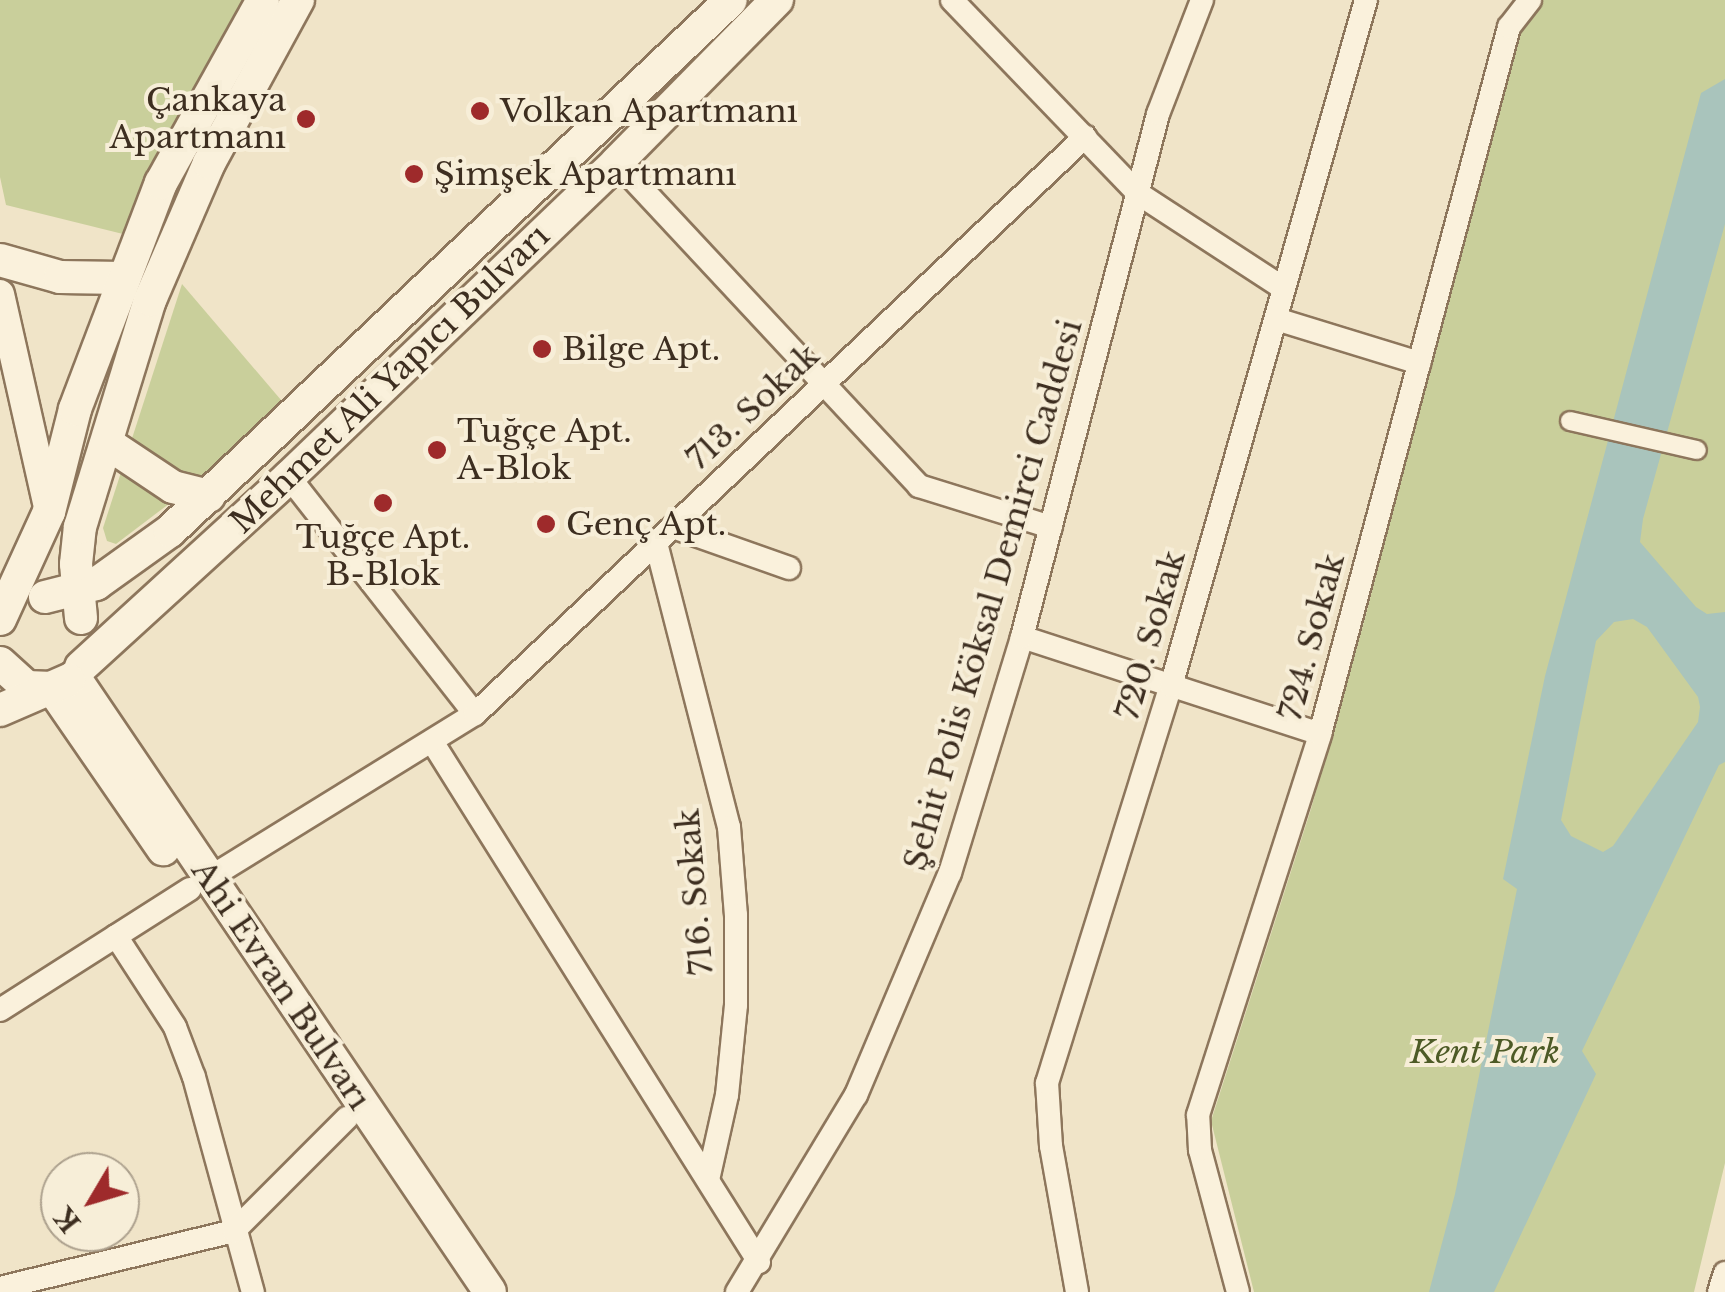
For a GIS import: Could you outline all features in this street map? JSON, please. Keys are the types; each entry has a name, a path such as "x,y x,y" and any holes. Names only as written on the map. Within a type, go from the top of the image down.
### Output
{"main road":[{"path":"2,619 49,512 75,409 123,278 181,141 263,0"},
{"path":"0,662 26,687 69,677 88,642 67,602 80,527 169,249 209,163 298,0"},
{"name":"Mehmet Ali Yapıcı Bulvarı","path":"2,619 30,598 67,602 140,556 209,496 731,0"},
{"name":"Mehmet Ali Yapıcı Bulvarı","path":"0,710 69,677 289,477 617,162 777,0"},
{"path":"0,260 60,277 123,278"},
{"path":"107,442 173,488 209,496"},
{"name":"Ahi Evran Bulvarı","path":"69,677 347,1118 464,1292"},
{"name":"Ahi Evran Bulvarı","path":"199,884 490,1292"}],"street":[{"path":"952,0 1139,194 1284,288"},
{"name":"Şehit Polis Köksal Demirci Caddesi","path":"736,1292 759,1262 856,1096 950,873 1022,637 1158,114 1202,0"},
{"name":"720. Sokak","path":"1077,1292 1051,1146 1047,1083 1171,686 1366,0"},
{"name":"724. Sokak","path":"1238,1292 1200,1150 1198,1115 1320,734 1508,27 1530,0"},
{"name":"713. Sokak","path":"0,1010 475,714 1085,137"},
{"path":"617,162 918,486 1051,527"},
{"path":"0,294 49,512"},
{"path":"1276,318 1419,362"},
{"path":"1570,421 1697,450"},
{"path":"289,477 475,714"},
{"path":"665,535 788,568"},
{"name":"716. Sokak","path":"665,535 729,827 736,915 736,1006 728,1096 708,1180"},
{"path":"1022,637 1320,734"},
{"path":"433,743 759,1262"},
{"path":"116,936 174,1027 219,1160 234,1232 253,1292"},
{"path":"0,1288 234,1232 347,1118"},
{"path":"1720,1292 1725,1273"}],"green space":[{"path":"0,0 243,0 123,234 6,205 0,177"},
{"name":"Kent Park","path":"1541,0 1725,0 1725,1163 1694,1292 1254,1292 1211,1121 1311,809 1365,618 1516,30"},
{"path":"182,284 281,400 199,481 116,544 107,541 103,528"}],"water":[{"path":"1725,79 1725,224 1643,519 1640,542 1696,607 1707,614 1725,612 1725,762 1719,765 1582,1051 1596,1074 1494,1292 1429,1292 1455,1194 1517,889 1503,879 1545,676 1701,93","holes":["1633,619 1647,627 1698,697 1698,722 1613,846 1603,852 1571,836 1561,820 1596,641 1614,622"]}],"place":[{"name":"Volkan Apartmanı","path":"480,111"},
{"name":"Çankaya Apartmanı","path":"306,119"},
{"name":"Şimşek Apartmanı","path":"414,174"},
{"name":"Bilge Apt.","path":"542,349"},
{"name":"Tuğçe Apt. A-Blok","path":"437,450"},
{"name":"Tuğçe Apt. B-Blok","path":"383,503"},
{"name":"Genç Apt.","path":"546,524"}]}
